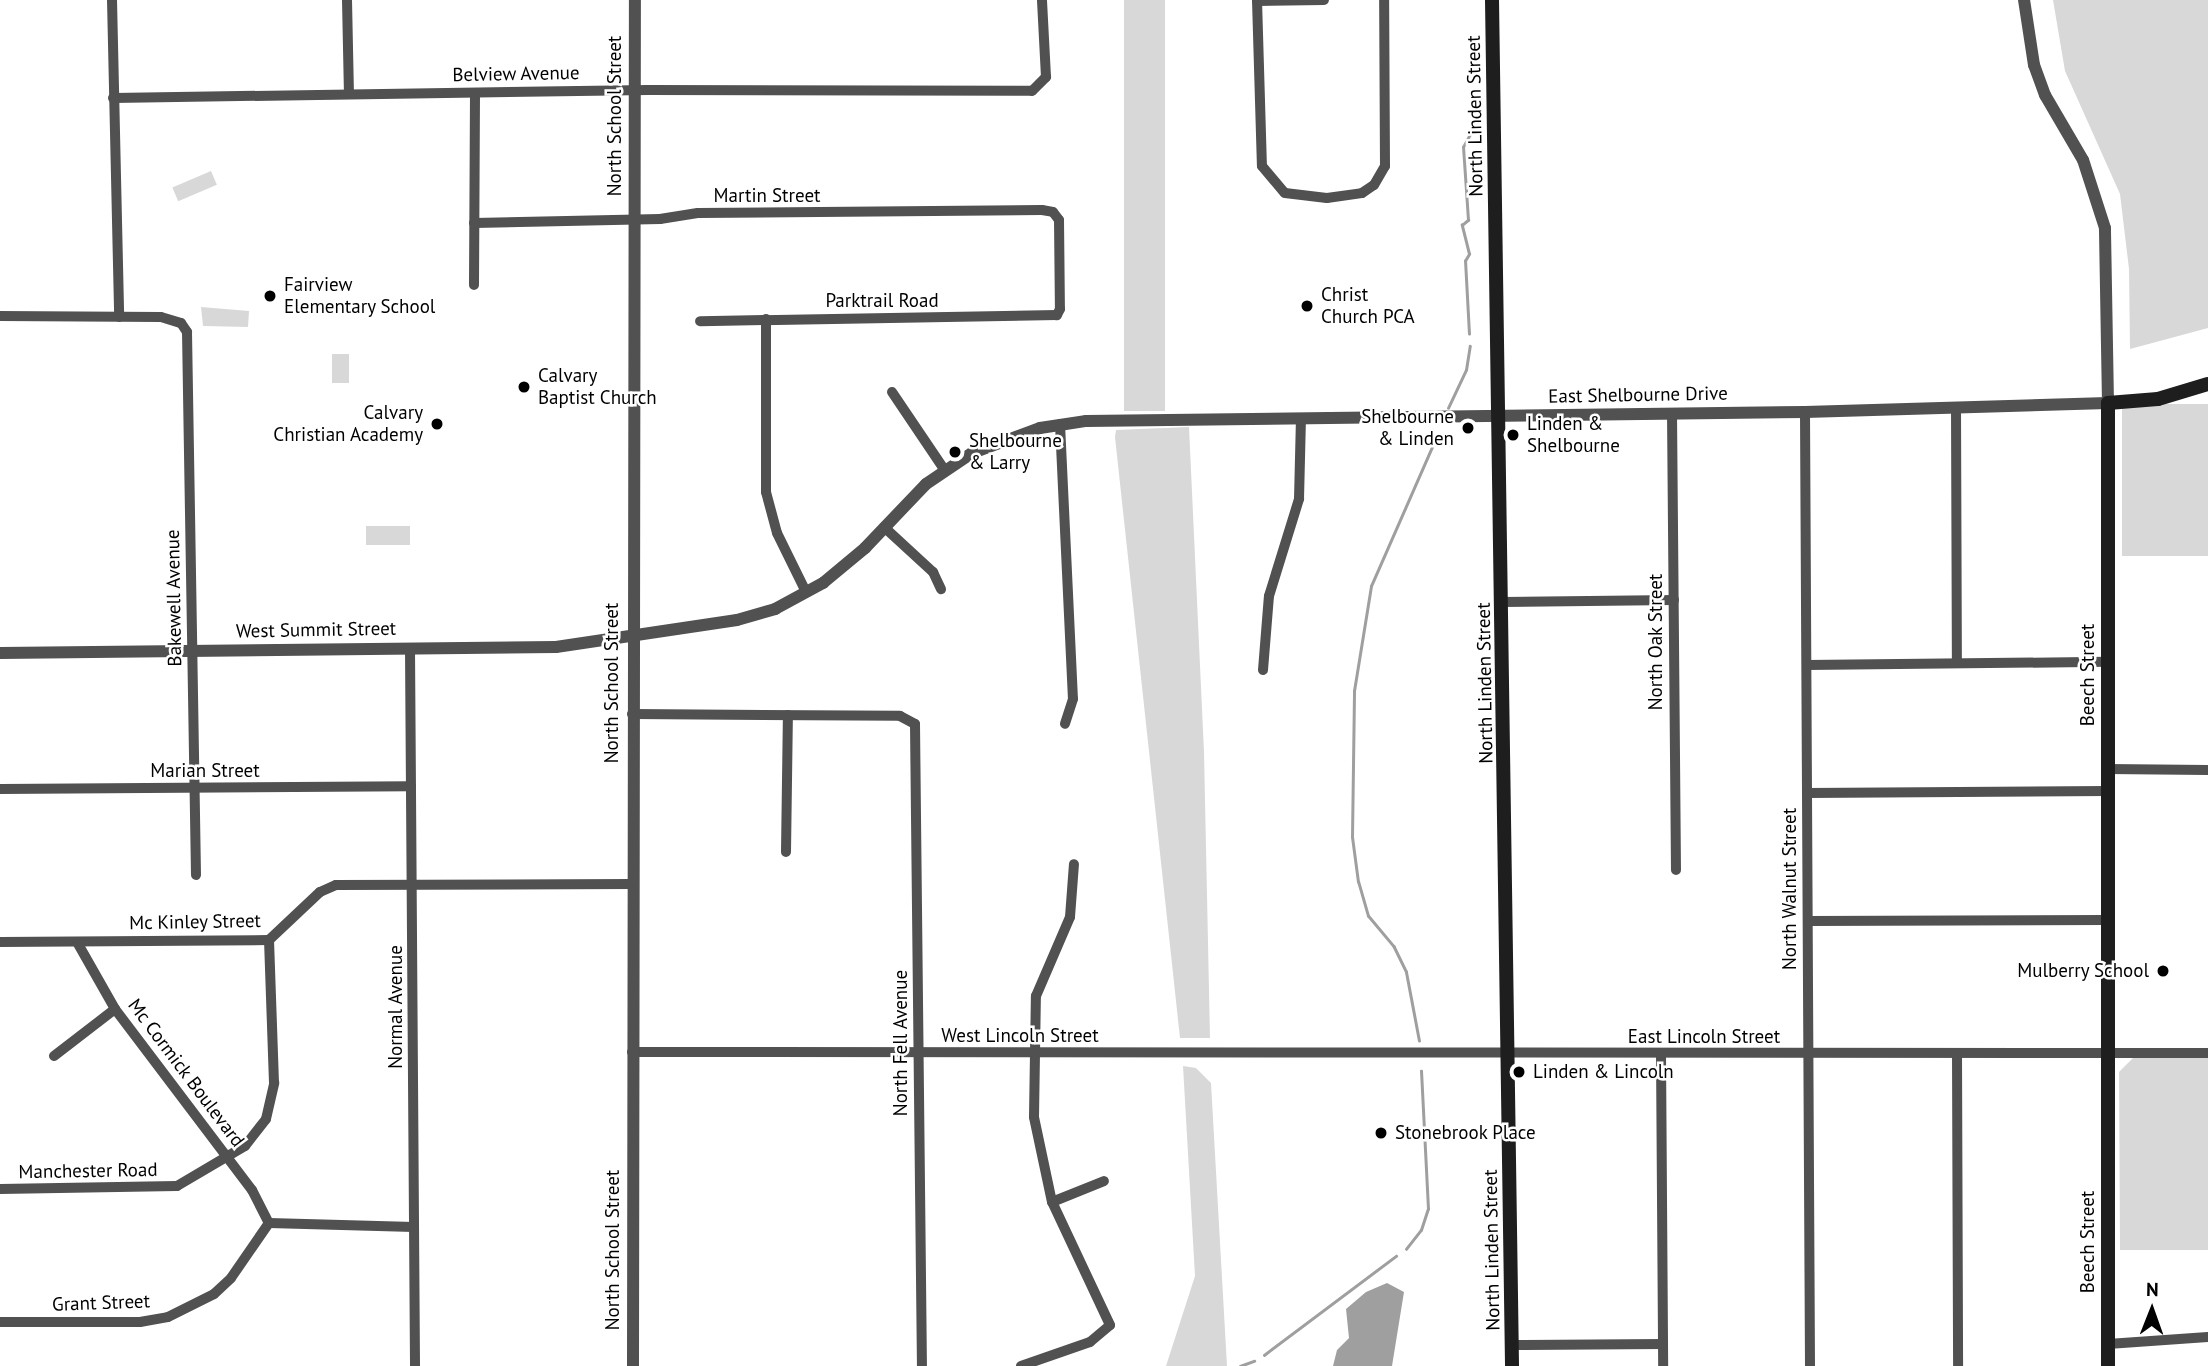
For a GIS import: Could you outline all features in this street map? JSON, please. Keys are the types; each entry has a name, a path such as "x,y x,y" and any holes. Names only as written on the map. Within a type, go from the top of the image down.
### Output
{"main road":[{"name":"North Linden Street","path":"1492,0 1503,602 1512,1366"},
{"path":"2108,403 2158,399 2208,384"},
{"name":"Beech Street","path":"2108,403 2108,1366"}],"street":[{"path":"0,316 119,317 112,0"},
{"path":"347,0 349,94"},
{"name":"North School Street","path":"632,1366 631,635 635,0"},
{"name":"Belview Avenue","path":"113,98 635,90 1032,91 1042,85 1042,0"},
{"path":"1324,0 1257,1 1262,166 1285,193 1328,198 1362,193 1374,185 1385,166 1384,0"},
{"name":"Beech Street","path":"2024,0 2034,65 2045,95 2083,160 2105,228 2108,403"},
{"path":"474,285 475,93"},
{"name":"Martin Street","path":"474,223 634,219 698,213 1042,210 1056,217 1060,309"},
{"name":"Parktrail Road","path":"700,321 1044,317 1057,315 1060,309"},
{"name":"Bakewell Avenue","path":"119,317 168,318 181,323 187,337 196,875"},
{"path":"766,319 766,492 777,533 806,592"},
{"path":"892,392 944,469"},
{"name":"East Shelbourne Drive","path":"884,527 944,469 990,445 1060,424 1169,418 1301,419 1805,412 2108,403"},
{"path":"1956,407 1957,663"},
{"name":"North Walnut Street","path":"1805,412 1810,1366"},
{"name":"North Oak Street","path":"1672,413 1676,870"},
{"path":"1263,670 1269,596 1299,499 1301,419"},
{"path":"1060,424 1073,699 1065,724"},
{"path":"884,527 933,572 941,589"},
{"name":"West Summit Street","path":"0,653 556,647 737,620 775,609 850,562 884,527"},
{"path":"1503,602 1674,600"},
{"name":"Normal Avenue","path":"410,649 415,1366"},
{"path":"1807,664 2107,662"},
{"path":"632,714 788,715 786,852"},
{"name":"North Fell Avenue","path":"788,715 900,716 912,720 916,732 922,1366"},
{"path":"2107,769 2208,770"},
{"name":"Marian Street","path":"0,789 411,786"},
{"path":"1807,793 2107,791"},
{"path":"1021,1366 1090,1342 1110,1325 1052,1202 1036,1137 1033,1053 1036,996 1070,917 1074,864"},
{"name":"Mc Kinley Street","path":"0,942 269,940 320,892 336,885 632,884"},
{"path":"1808,921 2107,920"},
{"name":"Manchester Road","path":"0,1189 169,1187 197,1178 228,1158 258,1133 270,1104 275,1065 269,940"},
{"name":"Mc Cormick Boulevard","path":"77,942 115,1009 228,1158 269,1223"},
{"path":"54,1056 115,1009"},
{"name":"West Lincoln Street","path":"632,1052 1199,1054"},
{"path":"1957,1053 1958,1366"},
{"name":"East Lincoln Street","path":"1199,1054 2208,1053"},
{"path":"1661,1055 1663,1366"},
{"path":"1052,1202 1104,1181"},
{"path":"269,1223 414,1227"},
{"name":"Grant Street","path":"0,1322 140,1322 168,1317 214,1294 232,1278 269,1223"},
{"path":"2108,1344 2208,1337"},
{"path":"1512,1345 1663,1344"}],"shaded area":[{"path":"1124,0 1165,0 1165,411 1124,411"},
{"path":"2053,0 2208,0 2208,328 2130,349 2129,269 2120,194 2065,71"},
{"path":"211,171 217,185 178,201 172,187"},
{"path":"201,307 249,311 248,327 203,326"},
{"path":"332,354 349,354 349,383 332,383"},
{"path":"2122,404 2208,404 2208,556 2122,556"},
{"path":"1189,427 1204,752 1210,1038 1180,1038 1115,437 1116,430"},
{"path":"366,526 410,526 410,545 366,545"},
{"path":"2134,1057 2208,1057 2208,1250 2120,1250 2119,1072"},
{"path":"1183,1066 1196,1068 1211,1083 1227,1366 1166,1366 1195,1276"},
{"path":"1387,1283 1404,1292 1392,1366 1333,1366 1337,1350 1349,1338 1346,1309 1366,1292"}],"waterway":[{"path":"1469,136 1463,147 1468,220 1462,225 1469,254 1465,261 1469,334"},
{"path":"1448,408 1466,370 1470,346"},
{"path":"1419,1041 1406,972 1394,947 1368,916 1358,882 1352,837 1354,691 1371,586 1437,436"},
{"path":"1406,1249 1421,1230 1428,1209 1421,1071"},
{"path":"1264,1355 1396,1256"},
{"path":"1240,1366 1254,1361"}],"place":[{"name":"Fairview Elementary School","path":"270,296"},
{"name":"Christ Church PCA","path":"1307,306"},
{"name":"Calvary Baptist Church","path":"524,387"},
{"name":"Calvary Christian Academy","path":"437,424"},
{"name":"Shelbourne & Linden","path":"1468,428"},
{"name":"Linden & Shelbourne","path":"1513,435"},
{"name":"Shelbourne & Larry","path":"955,452"},
{"name":"Mulberry School","path":"2163,971"},
{"name":"Linden & Lincoln","path":"1519,1072"},
{"name":"Stonebrook Place","path":"1381,1133"}]}
